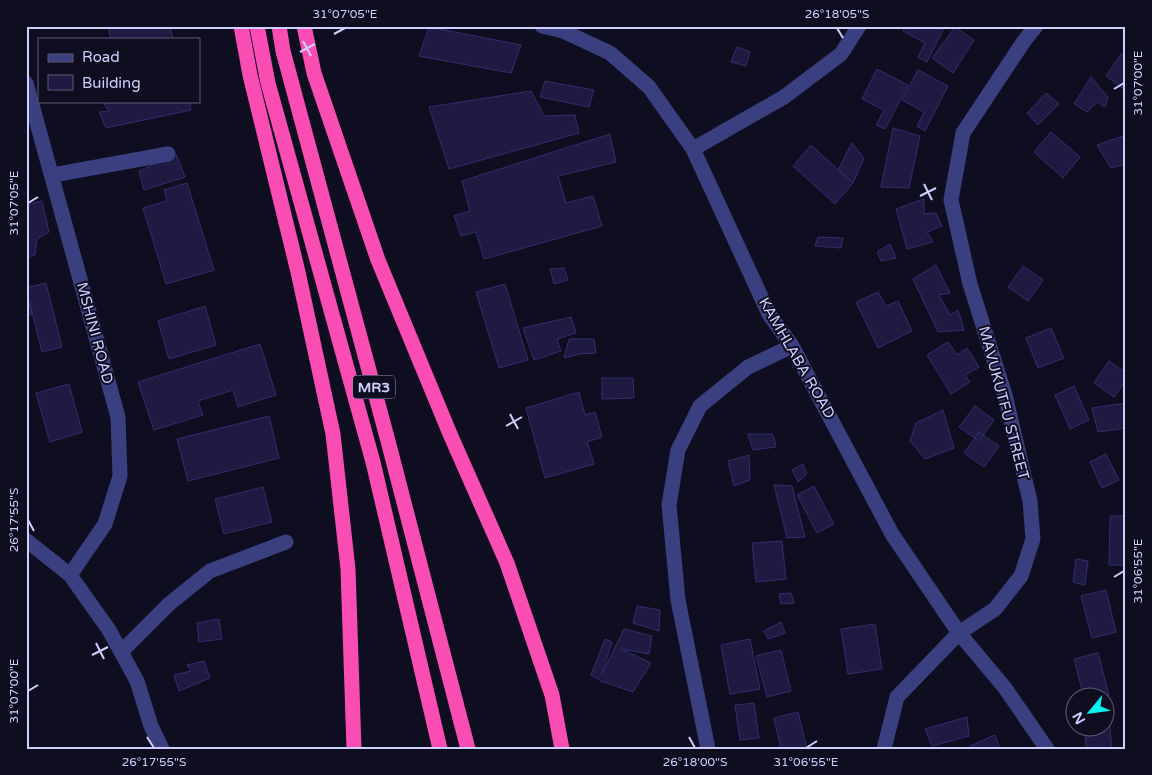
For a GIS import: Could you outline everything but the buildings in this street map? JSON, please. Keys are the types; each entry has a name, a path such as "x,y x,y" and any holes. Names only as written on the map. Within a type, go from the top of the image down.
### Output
{"highway":[{"path":"241,26 250,74 298,272 333,434 348,569 354,749"},
{"name":"MR3","path":"257,26 268,83 373,462 440,749"},
{"name":"MR3","path":"279,26 283,51 388,441 468,749"},
{"path":"304,26 314,73 378,260 506,563 552,695 562,749"}],"street":[{"name":"KAMHLABA ROAD","path":"542,26 563,30 610,53 649,87 693,149 769,314 792,346 892,534 959,633 1005,688 1047,749"},
{"path":"693,149 784,97 840,54 859,26"},
{"name":"MAVUKUTFU STREET","path":"884,749 897,697 959,633 995,609 1021,576 1033,539 1030,501 1007,404 970,284 951,200 963,133 1036,26"},
{"name":"MSHINI ROAD","path":"26,83 118,417 120,476 105,524 70,575"},
{"path":"53,176 168,154"},
{"path":"708,749 678,600 669,505 678,450 700,406 748,367 792,346"},
{"path":"26,540 70,575 110,630 137,681 162,749"},
{"path":"121,652 168,604 210,571 286,542"},
{"path":"151,749 152,726"}]}
